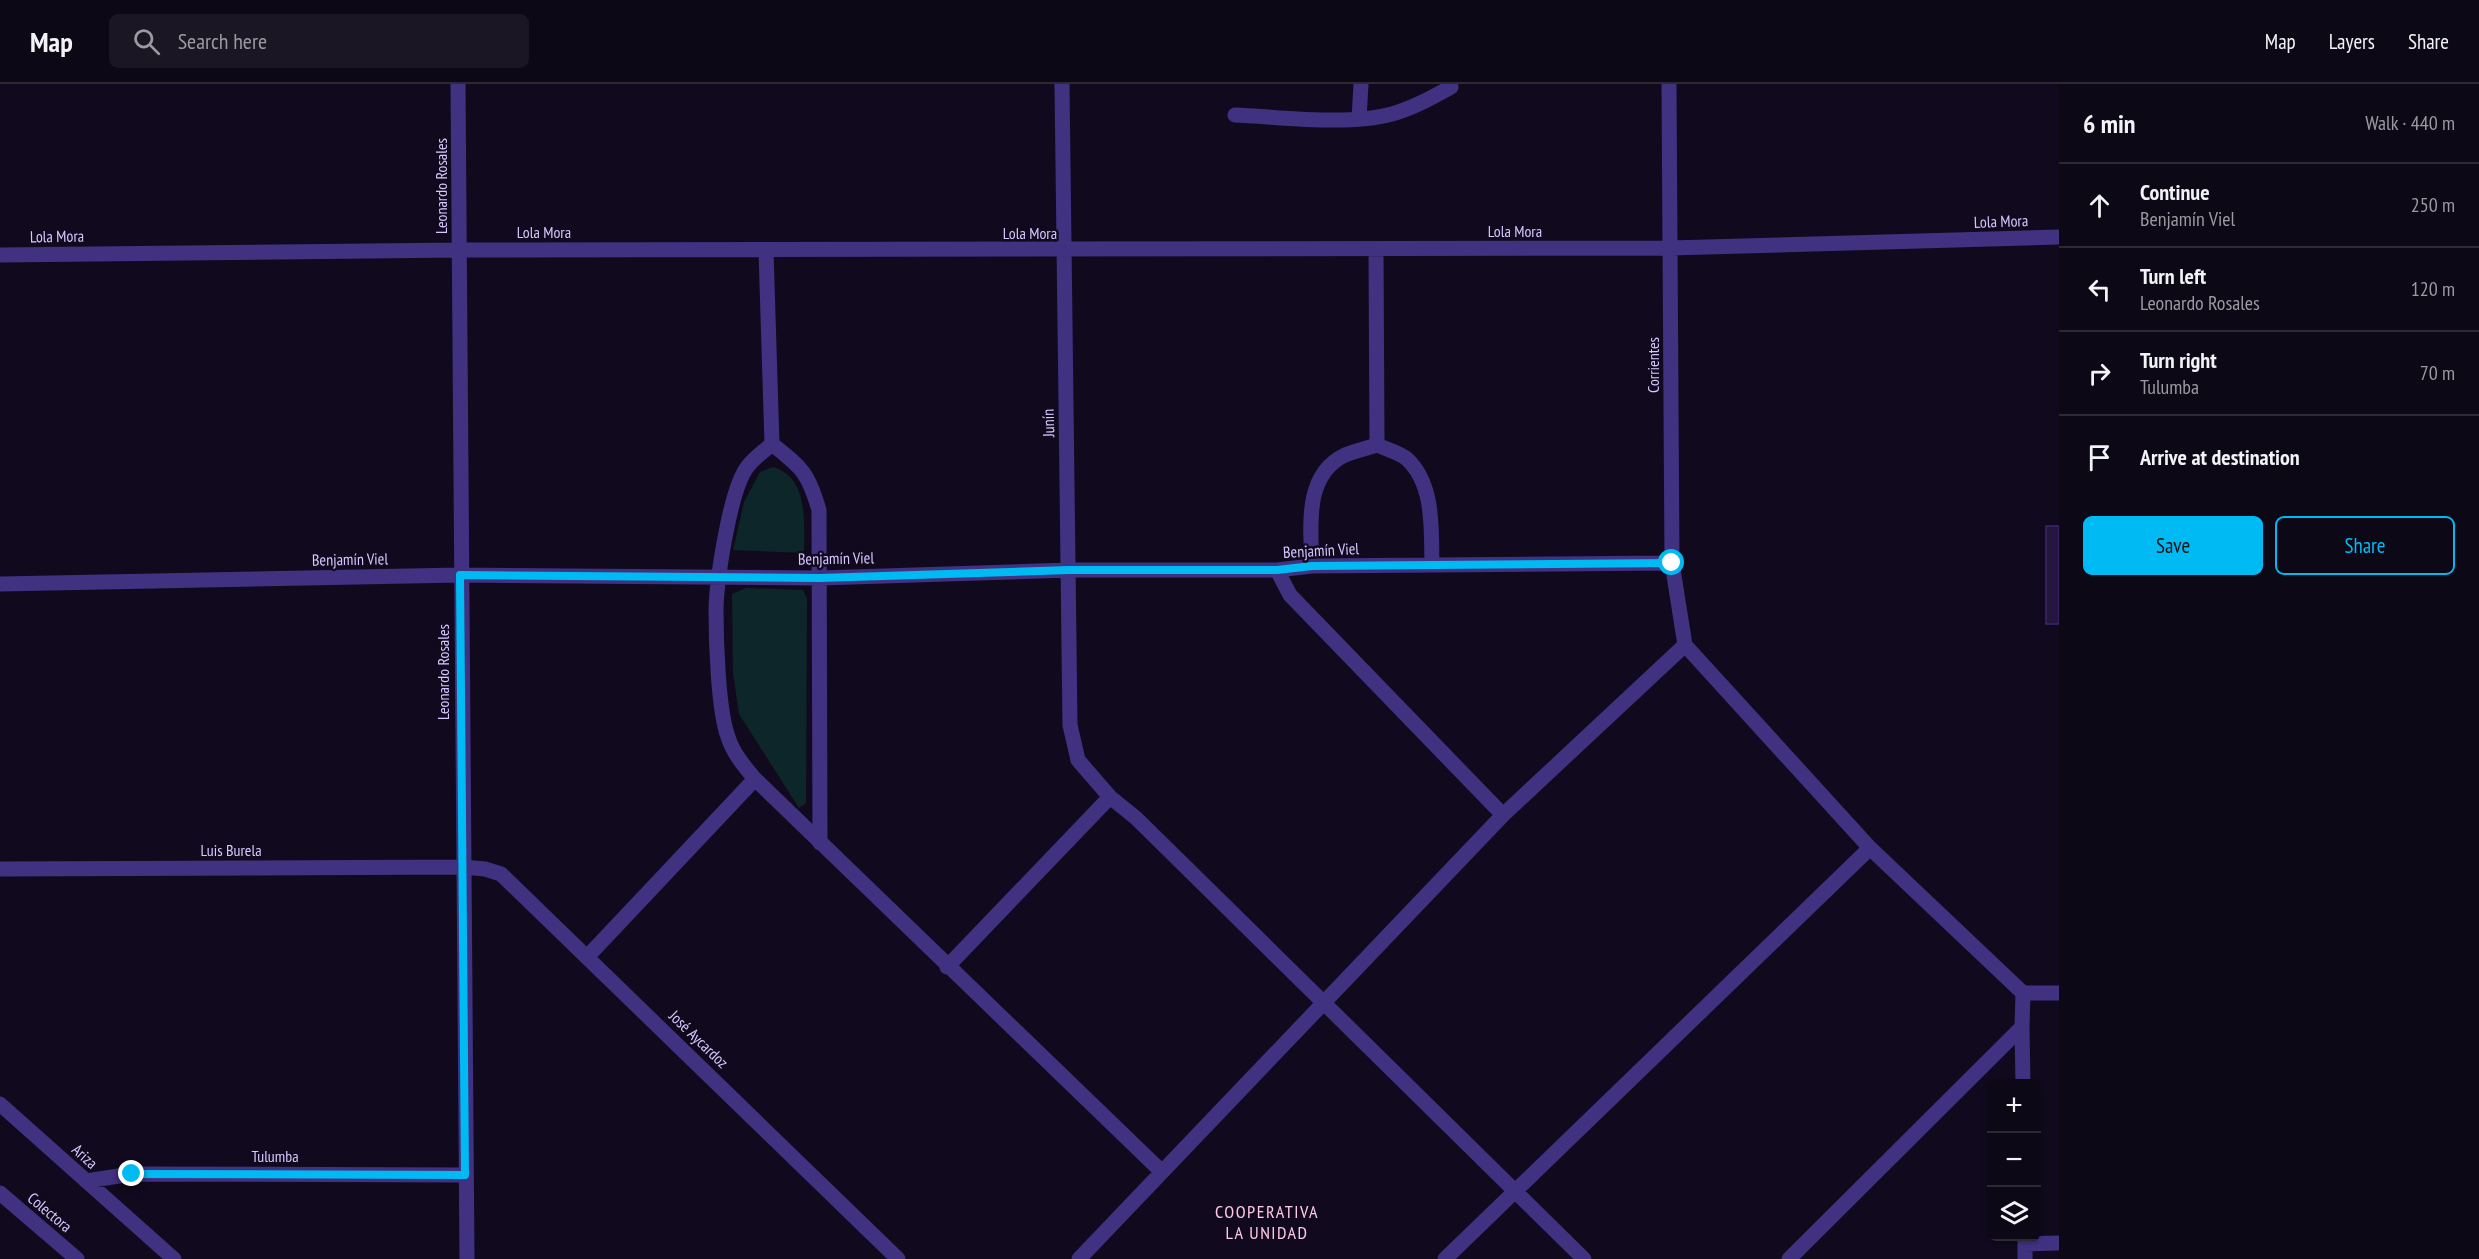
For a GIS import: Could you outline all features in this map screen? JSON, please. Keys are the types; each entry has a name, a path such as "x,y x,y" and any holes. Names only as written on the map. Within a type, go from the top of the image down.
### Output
{"street":[{"name":"Leonardo Rosales","path":"458,84 467,1259"},
{"name":"Junín","path":"1062,84 1070,725 1078,760 1110,797"},
{"path":"1359,119 1361,84"},
{"name":"Corrientes","path":"1669,84 1672,563 1685,645"},
{"path":"1235,116 1359,119 1389,115 1415,107 1451,87"},
{"name":"Lola Mora","path":"0,255 459,250 1064,251 1670,248 2059,237"},
{"path":"1376,249 1377,445"},
{"path":"766,251 772,444 802,468 811,483 819,510 820,843"},
{"path":"772,444 748,465 738,485 730,510 716,608 722,703 728,736 741,762 755,779 947,967 1162,1172"},
{"path":"1312,566 1311,504 1324,474 1344,456 1377,445 1406,458 1421,479 1430,507 1432,565"},
{"name":"Benjamín Viel","path":"0,584 460,575 721,575 820,578 1069,570 1277,570 1312,566 1672,563"},
{"path":"1277,570 1290,594 1503,815"},
{"path":"1079,1259 1503,815 1685,645 1870,848 2023,993 2059,993"},
{"path":"588,956 755,779"},
{"path":"947,967 1110,797 1136,818 1584,1259"},
{"path":"1445,1259 1870,848"},
{"name":"Luis Burela","path":"0,870 463,867"},
{"name":"José Aycardoz","path":"463,867 485,869 501,874 898,1259"},
{"path":"2023,993 2023,1079"},
{"path":"1789,1259 2022,1027"},
{"name":"Ariza","path":"0,1104 174,1259"},
{"name":"Tulumba","path":"86,1181 132,1174 465,1175"},
{"name":"Colectora","path":"0,1193 77,1259"},
{"path":"2025,1246 2059,1243"}],"green space":[{"path":"773,467 785,472 799,491 804,515 804,553 733,550 744,502 760,472"},
{"path":"746,588 803,590 807,599 806,803 799,808 739,714 733,673 732,594"}],"building":[{"path":"2046,526 2059,526 2059,624 2046,624"}],"district":[{"name":"COOPERATIVA LA UNIDAD","path":"1267,1222"}],"route":[{"path":"132,1174 465,1175 460,575 721,575 820,578 1069,570 1277,570 1312,566 1672,563"}]}
